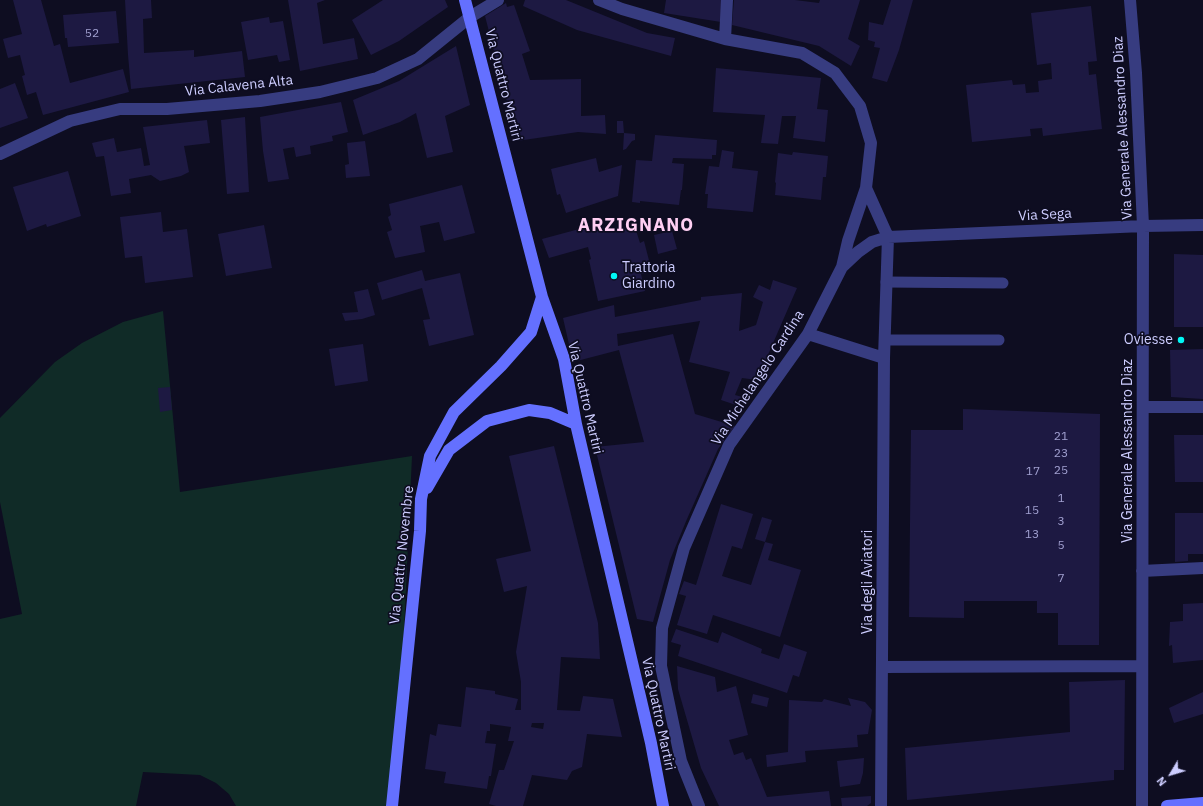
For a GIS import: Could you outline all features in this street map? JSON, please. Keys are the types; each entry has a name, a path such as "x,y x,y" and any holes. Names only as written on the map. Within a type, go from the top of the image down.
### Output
{"street":[{"name":"Via Quattro Martiri","path":"465,0 542,297 564,358 576,424 651,743 663,806"},
{"name":"Via Calavena Alta","path":"0,154 70,121 120,109 167,109 260,102 320,92 377,78 418,59 470,17 498,0"},
{"name":"Via Michelangelo Cardina","path":"599,0 725,39 802,53 835,73 860,106 871,143 866,188 848,241 842,267 808,334 729,445 684,548 662,628 661,666 681,761 699,806"},
{"path":"725,39 727,0"},
{"name":"Via Generale Alessandro Diaz","path":"1130,0 1136,73 1143,226 1142,806"},
{"path":"866,188 888,237"},
{"name":"Via Sega","path":"888,237 1143,226 1203,225"},
{"name":"Via Michelangelo Cardina","path":"842,267 858,252 872,242 888,237"},
{"name":"Via degli Aviatori","path":"881,806 884,358 888,237"},
{"name":"Via Quattro Novembre","path":"392,806 420,531 421,499 430,456 454,412 501,366 530,332 542,297"},
{"path":"808,334 884,358"},
{"path":"1143,407 1203,407"},
{"path":"421,499 448,450 487,421 529,410 550,412 576,424"},
{"path":"1142,571 1203,568"},
{"path":"882,667 1142,666"},
{"path":"659,788 673,806"},
{"path":"1168,806 1203,803"}],"lane":[{"path":"886,282 1003,283"},
{"path":"885,340 999,340"}],"green space":[{"path":"163,311 180,492 412,456 396,806 236,806 229,794 216,783 200,775 143,772 136,806 0,806 0,619 22,614 0,502 0,418 55,362 82,343 123,322"}],"building":[{"path":"13,0 41,0 54,46 60,44 70,83 123,69 129,92 43,115 36,92 27,95 22,76 25,75 20,55 8,58 3,39 22,34"},
{"path":"125,0 151,0 152,18 143,19 144,53 194,50 194,57 242,51 245,77 131,89"},
{"path":"288,0 325,0 317,3 323,44 354,38 358,59 300,71"},
{"path":"383,0 445,0 448,7 399,41 371,55 352,20"},
{"path":"525,0 566,0 647,33 675,38 671,56 577,30 523,6"},
{"path":"666,0 722,0 721,22 664,13"},
{"path":"734,0 795,0 819,3 820,0 860,0 848,39 860,46 851,66 819,46 732,25"},
{"path":"891,0 913,0 899,50 887,82 872,78 880,48 874,47 875,42 868,40 869,22 883,25"},
{"path":"506,3 507,7 514,5 530,51 522,54 530,80 581,79 581,116 605,115 606,134 578,132 517,141 485,16"},
{"path":"1091,6 1097,61 1088,62 1089,75 1096,74 1102,129 1043,136 1042,128 1030,129 1031,136 972,142 966,85 1012,80 1013,85 1025,84 1026,93 1039,92 1038,81 1052,79 1051,63 1037,65 1031,13"},
{"path":"116,11 119,43 68,47 67,38 65,38 63,15"},
{"path":"269,17 270,23 283,21 290,60 279,62 277,55 248,60 241,22"},
{"path":"456,46 470,105 445,116 453,152 427,158 416,113 400,122 363,135 353,100 399,81"},
{"path":"716,68 821,78 817,109 828,110 825,142 793,138 796,116 782,116 778,144 761,143 765,115 713,112"},
{"path":"15,83 28,118 0,128 0,89"},
{"path":"341,102 348,132 332,136 333,141 310,146 311,154 296,157 294,147 283,149 289,179 268,182 260,117"},
{"path":"245,117 249,192 227,194 221,120"},
{"path":"207,120 210,143 184,146 189,172 181,176 160,181 151,175 129,179 131,193 111,196 104,156 96,157 92,143 114,138 117,152 141,148 144,166 150,165 143,127"},
{"path":"617,121 623,121 624,133 617,133"},
{"path":"624,133 635,134 635,140 623,150"},
{"path":"655,135 717,140 716,155 712,155 712,159 673,158 672,163 684,164 679,205 640,201 640,203 632,202 636,160 652,161"},
{"path":"365,141 370,176 346,178 345,165 349,164 347,143"},
{"path":"722,150 734,152 732,168 758,171 753,212 707,208 708,194 705,194 709,166 719,167"},
{"path":"793,152 828,156 826,177 823,177 821,200 775,195 778,153 792,155"},
{"path":"596,158 599,172 622,165 618,196 566,213 560,194 557,195 551,169"},
{"path":"68,171 81,216 47,227 46,224 27,231 13,187"},
{"path":"462,185 475,233 444,241 439,222 420,226 425,252 395,258 387,232 392,230 388,217 391,215 389,204"},
{"path":"161,212 163,232 187,229 193,277 145,283 142,256 125,258 120,217"},
{"path":"264,225 272,268 226,276 218,234"},
{"path":"635,227 640,243 644,241 652,272 641,274 645,291 598,301 589,260 591,259 588,247 549,258 542,239 583,228"},
{"path":"672,231 677,249 658,254 654,235"},
{"path":"1174,254 1203,255 1203,327 1174,327"},
{"path":"422,270 425,281 460,273 474,335 429,346 423,320 430,319 422,288 382,300 377,283"},
{"path":"773,280 797,288 757,380 742,378 735,395 746,398 739,406 721,400 730,372 689,362 700,321 617,334 618,346 673,334 695,414 735,426 718,449 687,519 670,560 653,622 637,619 595,447 644,442 619,350 573,362 563,318 614,305 615,317 701,300 701,297 742,293 739,331 756,325 763,302 753,297 759,285 770,290"},
{"path":"368,289 375,315 362,319 345,321 342,313 358,312 354,292"},
{"path":"363,344 368,381 335,386 329,349"},
{"path":"1203,349 1203,399 1171,397 1170,350"},
{"path":"170,387 172,410 160,412 158,388"},
{"path":"963,409 1100,414 1099,645 1058,645 1058,613 1037,613 1037,601 964,601 964,618 909,617 911,430 963,430"},
{"path":"1174,435 1203,435 1203,482 1175,482"},
{"path":"554,446 598,623 600,659 561,657 557,710 580,711 583,696 613,699 622,737 587,734 582,767 572,771 567,780 532,775 523,806 496,806 489,804 499,770 504,770 514,741 508,741 511,727 490,724 490,731 487,731 485,743 496,744 491,776 489,776 487,789 444,783 446,772 425,769 430,734 436,736 438,724 461,727 466,687 495,691 495,694 518,699 515,710 521,710 521,682 516,652 527,586 504,592 496,559 531,551 509,456","holes":["532,723 544,723 543,729 531,727"]},
{"path":"721,504 753,514 742,549 732,546 722,576 751,585 765,542 773,544 768,560 801,570 780,637 713,615 707,634 677,625 686,596 679,594 684,581 696,585"},
{"path":"1175,513 1203,513 1203,554 1188,554 1188,561 1175,562"},
{"path":"762,517 772,520 765,542 755,539"},
{"path":"1203,603 1203,660 1173,663 1172,645 1169,646 1170,622 1183,621 1183,604"},
{"path":"676,629 718,643 722,632 762,649 761,653 779,659 784,644 807,652 799,677 793,675 787,693 678,656 681,645 671,642"},
{"path":"677,666 715,677 717,692 736,686 748,735 729,740 734,755 743,752 746,760 751,758 767,797 829,791 831,806 719,806 701,768 678,689"},
{"path":"1125,680 1124,770 1114,770 1114,780 907,800 905,748 1070,732 1069,682"},
{"path":"1203,692 1203,714 1174,723 1169,708"},
{"path":"753,694 769,698 767,707 751,703"},
{"path":"848,698 865,702 872,710 868,734 857,735 858,747 805,751 806,762 767,767 766,755 788,752 789,700 822,702 824,699 851,706"},
{"path":"864,758 863,773 860,784 840,787 837,761"},
{"path":"871,796 871,803 867,806 842,806 841,798"}],"place":[{"name":"Trattoria Giardino","path":"614,276"},
{"name":"Oviesse","path":"1181,340"}],"district":[{"name":"ARZIGNANO","path":"636,226"}]}
